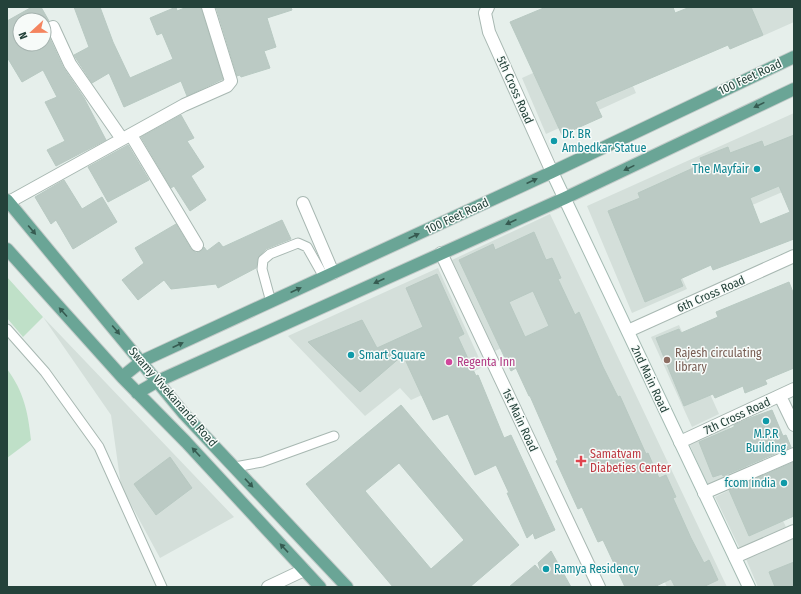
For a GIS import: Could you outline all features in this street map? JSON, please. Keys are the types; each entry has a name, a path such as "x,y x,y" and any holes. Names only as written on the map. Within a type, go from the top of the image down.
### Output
{"main road":[{"name":"100 Feet Road","path":"122,377 142,361 552,172 794,57"},
{"path":"137,393 158,381 564,198 794,89"},
{"name":"Swamy Vivekananda Road","path":"8,201 142,361 184,414 348,587"},
{"name":"Swamy Vivekananda Road","path":"7,249 122,377 186,442 320,587"}],"street":[{"path":"8,201 184,105 227,86 231,82 208,7"},
{"name":"5th Cross Road","path":"488,7 486,13 489,32 552,172"},
{"path":"53,28 70,64 126,137 197,245"},
{"name":"2nd Main Road","path":"552,172 749,587"},
{"path":"303,203 329,275"},
{"name":"1st Main Road","path":"441,253 599,587"},
{"name":"6th Cross Road","path":"628,331 794,256"},
{"name":"7th Cross Road","path":"680,442 794,390"},
{"path":"780,396 794,425"},
{"path":"704,493 794,454"},
{"path":"735,557 794,531"},
{"path":"268,587 304,570"}],"lane":[{"path":"271,302 262,269 263,260 270,254 289,245 298,243 307,247 329,275"},
{"path":"7,330 45,372 99,447 162,587"},
{"path":"235,467 262,462 334,436"}],"shaded area":[{"path":"742,7 794,7 794,22 756,39"},
{"path":"612,37 636,93 546,134 522,78"},
{"path":"794,113 794,187 666,242 687,289 632,313 587,206"},
{"path":"550,214 727,587 667,587 544,328 495,351 452,260"},
{"path":"438,268 483,367 411,400 400,388 365,416 288,336"},
{"path":"43,317 234,517 160,558 121,486 111,415"},
{"path":"679,325 719,414 692,427 651,337"},
{"path":"729,425 748,470 708,487 689,443"},
{"path":"761,475 786,527 740,549 715,497"},
{"path":"794,538 794,587 758,587 746,559"}],"green space":[{"path":"7,277 43,317 23,337 7,318"},
{"path":"7,369 18,386 21,394 28,420 31,440 7,458"}],"building":[{"path":"32,7 41,7 44,12 23,12"},
{"path":"74,7 100,7 113,42 130,78 173,59 162,33 157,35 150,18 176,7 177,11 187,7 201,7 223,79 187,96 181,81 124,107 109,73 92,83 74,55 89,47"},
{"path":"216,7 291,7 292,10 267,18 276,47 264,51 270,68 241,77 240,75 237,76"},
{"path":"546,7 673,7 675,13 690,7 751,7 763,35 730,49 728,45 595,102 602,117 562,135 510,22"},
{"path":"12,18 12,52 52,52 52,43 63,67 84,98 106,140 56,166 47,150 65,141 45,102 57,97 43,70 22,82 7,57 7,21"},
{"path":"181,115 194,138 187,141 204,167 191,176 206,200 190,211 174,186 171,188 141,137"},
{"path":"794,135 794,239 713,270 711,265 680,279 683,286 645,302 608,211 640,198 638,193 702,164 700,158 728,147 730,153 762,141 764,147","holes":["779,186 790,212 760,224 750,198"]},
{"path":"128,145 149,180 108,202 88,167"},
{"path":"64,180 82,209 102,197 117,222 73,249 56,220 51,224 35,197"},
{"path":"282,220 291,239 266,249 259,256 256,268 218,288 216,284 171,289 164,280 138,300 122,280 144,263 135,248 176,224 191,249 196,253 201,251 204,247 207,251 219,242 223,247"},
{"path":"534,232 546,260 552,258 561,278 558,279 575,315 579,312 603,367 618,397 620,396 646,454 648,453 659,478 666,475 676,497 673,498 691,538 704,563 709,560 718,580 703,587 675,587 671,579 654,587 625,587 603,540 598,542 582,507 578,509 556,461 558,460 530,396 516,368 511,371 459,260 493,244 495,250","holes":["533,291 549,326 525,337 509,302"]},
{"path":"437,274 464,334 458,337 476,376 478,375 504,438 511,435 555,530 535,539 533,533 527,538 496,465 475,475 448,414 433,420 403,355 360,392 308,342 362,320 377,348 423,327 406,288"},
{"path":"789,282 794,295 794,368 765,380 767,384 745,393 743,386 715,398 713,394 684,406 656,338 679,329 681,333 718,317 716,312"},
{"path":"401,405 519,545 470,587 393,587 306,484","holes":["399,463 464,540 431,569 365,491"]},
{"path":"772,410 783,436 786,435 791,447 723,476 722,474 713,477 699,442 734,427 734,425"},
{"path":"170,457 192,488 156,515 134,484"},
{"path":"794,462 794,516 749,536 729,490"},
{"name":"Ramya Residency","path":"551,551 571,587 509,587 535,565 541,572 538,563"},
{"path":"794,562 794,587 775,587 769,572"}],"place":[{"name":"Dr. BR Ambedkar Statue","path":"554,141"},
{"name":"The Mayfair","path":"757,169"},
{"name":"Smart Square","path":"351,355"},
{"name":"Rajesh circulating library","path":"667,360"},
{"name":"Regenta Inn","path":"449,362"},
{"name":"M.P.R Building","path":"766,421"},
{"name":"Samatvam Diabeties Center","path":"581,461"},
{"name":"fcom india","path":"784,483"},
{"name":"Ramya Residency","path":"546,569"}]}
